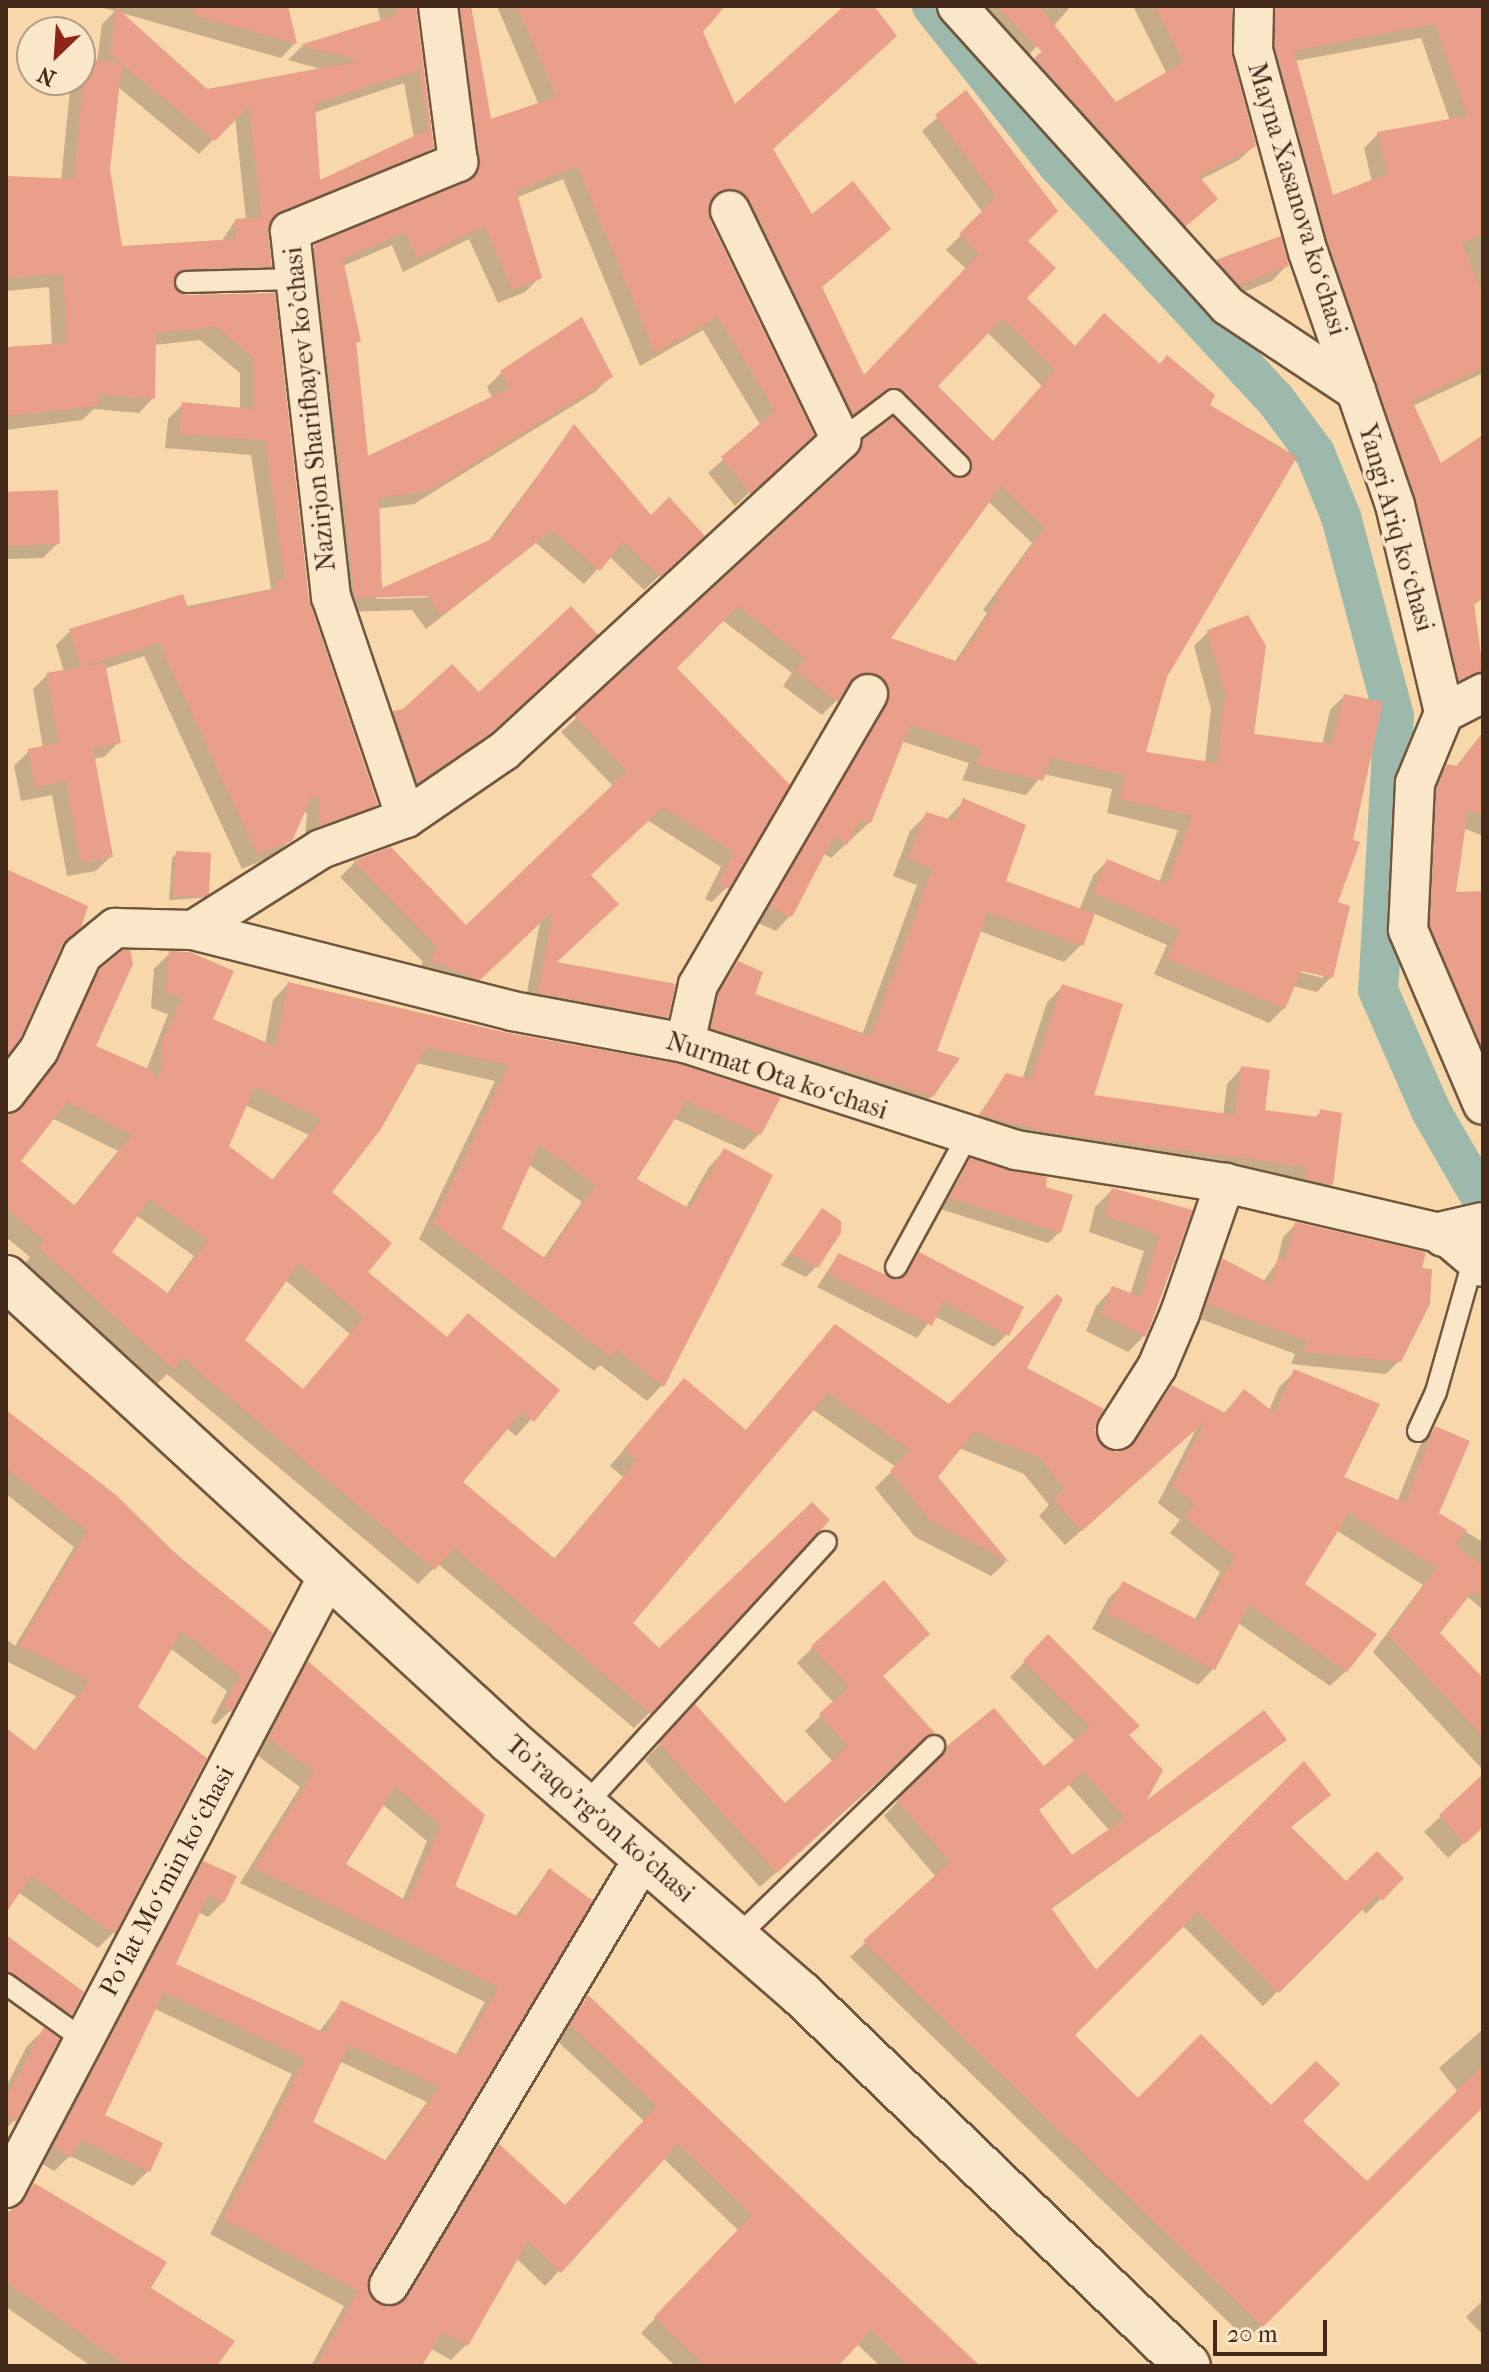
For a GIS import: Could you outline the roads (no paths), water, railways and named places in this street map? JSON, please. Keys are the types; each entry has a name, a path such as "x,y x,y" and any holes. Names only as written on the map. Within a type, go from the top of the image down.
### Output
{"main road":[{"name":"To'raqo'rg'on ko'chasi","path":"6,1278 584,1806 736,1938 1185,2365"}],"street":[{"name":"Nazirjon Sharifbayev ko'chasi","path":"406,818 331,597 290,231 458,162 438,6"},
{"name":"Yangi Ariq koʻchasi","path":"957,6 1228,306 1356,391 1395,505 1444,713"},
{"name":"Mayna Xasanova koʻchasi","path":"1254,6 1257,65 1308,252 1356,391"},
{"path":"193,930 321,849 406,818 504,751 841,440 730,210"},
{"path":"1483,693 1444,713 1415,783 1408,930 1483,1105"},
{"path":"685,1043 698,985 868,694"},
{"name":"Nurmat Ota koʻchasi","path":"6,1093 39,1050 82,955 115,928 193,930 512,1011 685,1043 967,1137 1016,1150 1225,1183 1471,1246"},
{"path":"1117,1430 1163,1353 1225,1183"},
{"name":"Poʻlat Moʻmin koʻchasi","path":"6,2188 329,1574"},
{"path":"389,2285 644,1858"}],"lane":[{"path":"186,282 295,279"},
{"path":"841,440 894,400 960,466"},
{"path":"896,1267 967,1137"},
{"path":"1418,1431 1436,1392 1471,1246"},
{"path":"584,1806 826,1542"},
{"path":"736,1938 934,1746"},
{"path":"6,1984 84,2040"}],"waterway":[{"path":"932,6 1059,166 1275,399 1315,453 1341,517 1394,716 1378,990 1431,1111 1483,1201"}]}
